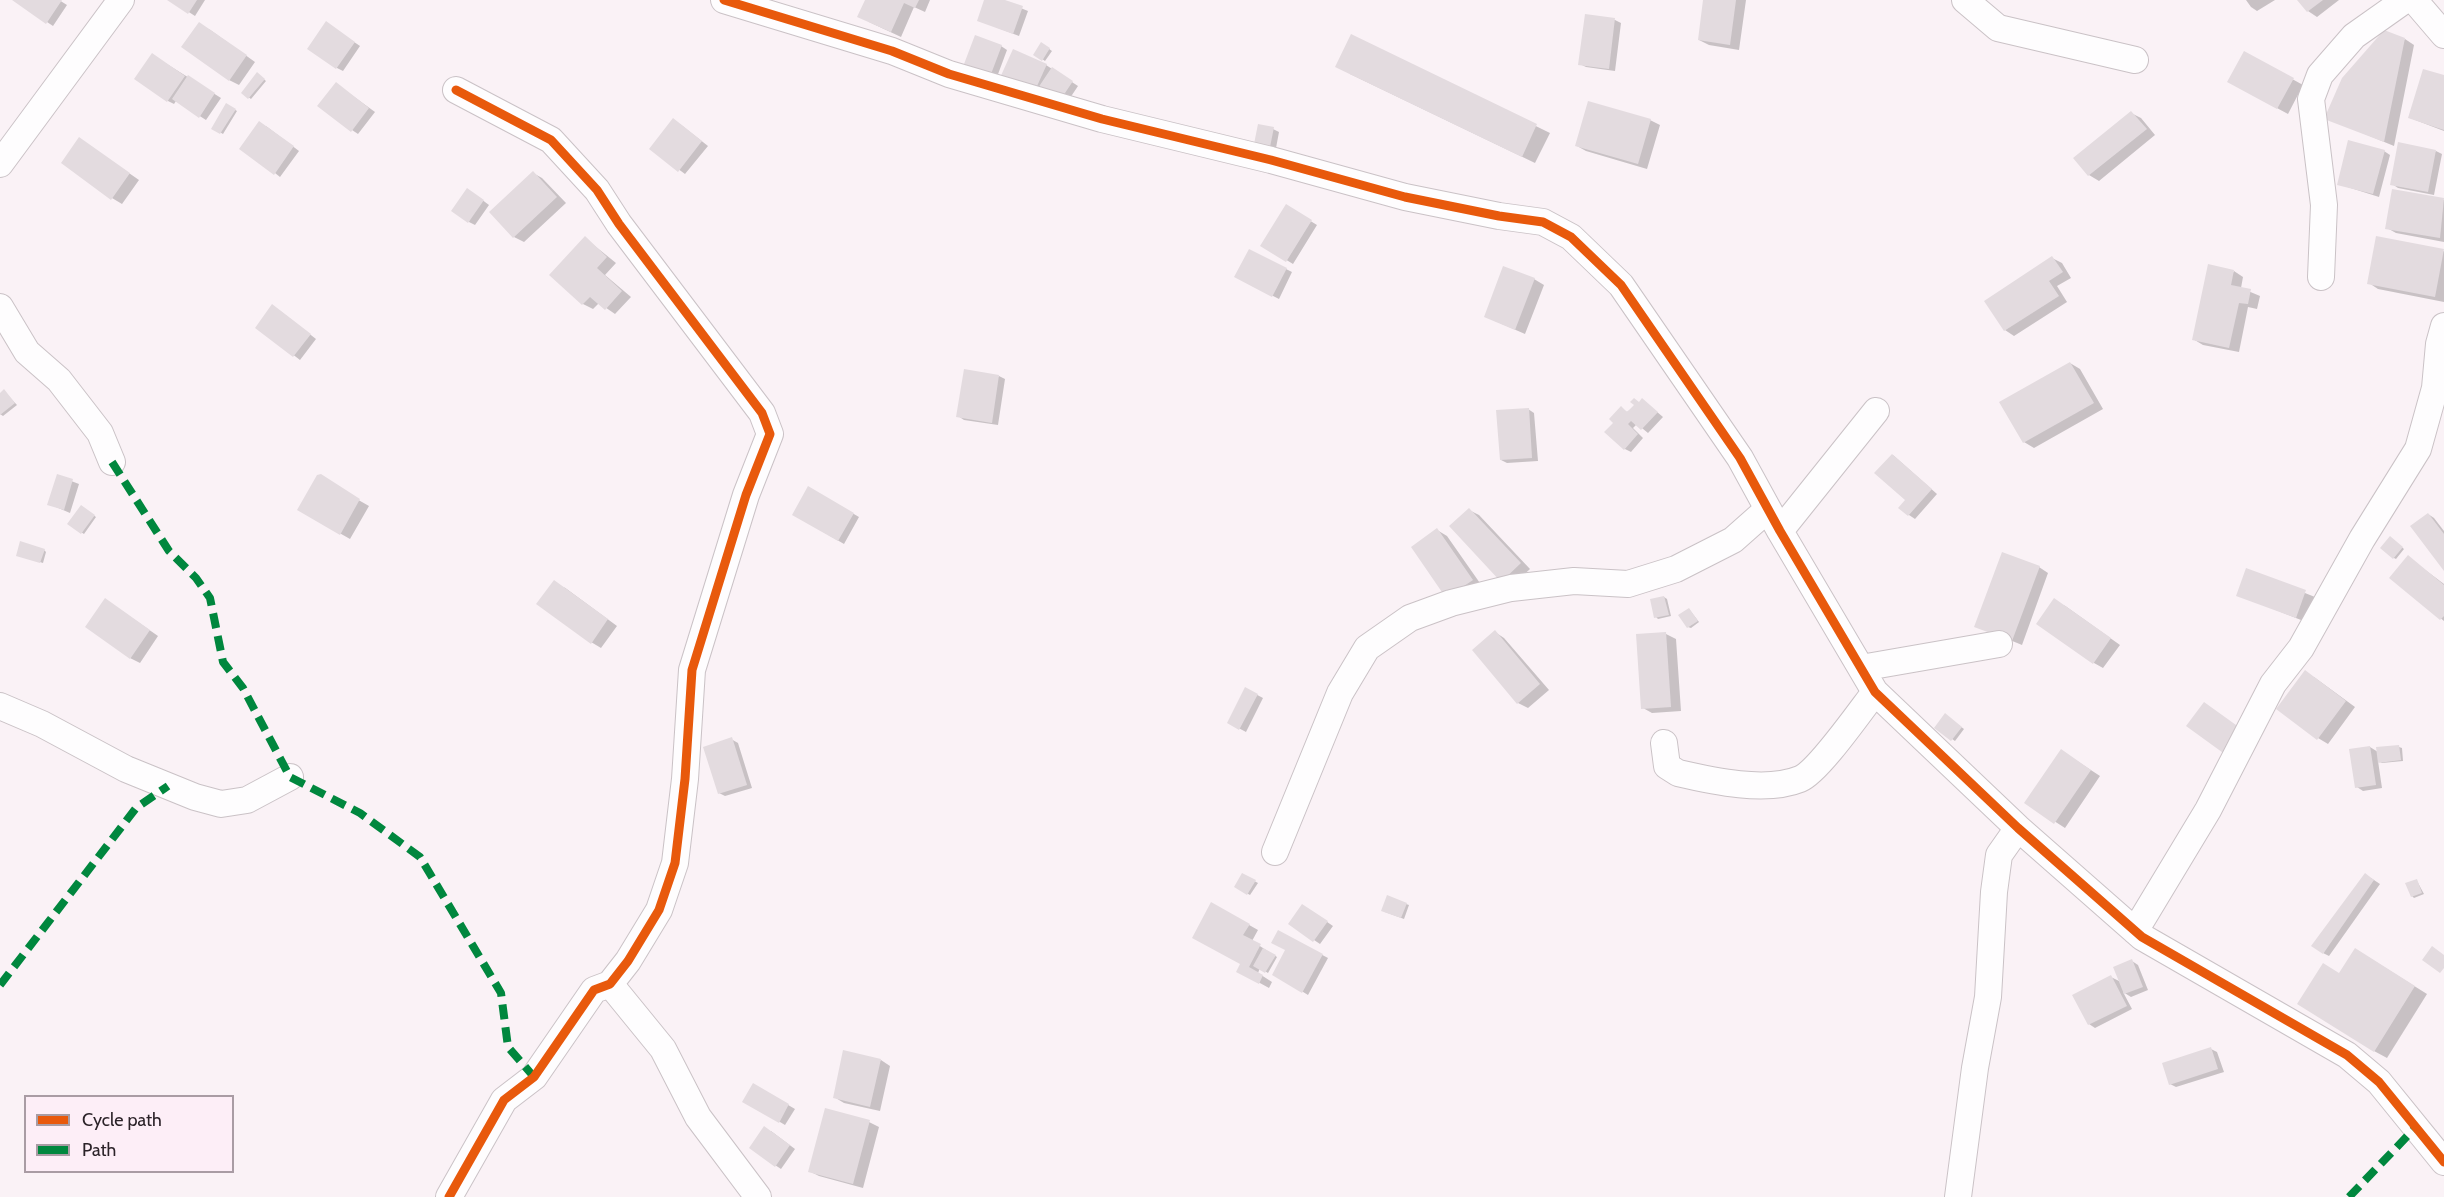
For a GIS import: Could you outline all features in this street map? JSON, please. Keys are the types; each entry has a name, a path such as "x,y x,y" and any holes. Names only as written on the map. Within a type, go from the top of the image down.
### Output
{"street":[{"path":"0,164 121,0"},
{"path":"724,0 838,34 949,74 1102,119 1271,160 1405,197 1499,216 1543,222 1571,237 1622,285 1740,458 1875,692 2018,828 2142,937 2347,1055 2379,1082 2444,1162"},
{"path":"1965,0 1998,27 2135,60"},
{"path":"2320,277 2324,205 2311,99 2320,75 2354,36 2406,0"},
{"path":"2414,0 2444,35"},
{"path":"449,1197 504,1100 534,1077 594,990 610,984 628,961 659,910 675,862 685,779 692,670 746,495 770,434 762,413 618,224 590,182 551,140 456,90"},
{"path":"0,307 27,352 59,380 100,433 112,462"},
{"path":"2135,931 2208,810 2273,684 2301,648 2362,539 2418,449 2440,391 2439,344 2444,326"},
{"path":"1275,852 1340,693 1367,648 1375,642 1410,618 1451,603 1501,590 1574,581 1628,584 1676,569 1774,520 1876,411"},
{"path":"1861,668 1999,644"},
{"path":"1664,743 1667,766 1678,773 1763,786 1802,779 1823,759 1875,692"},
{"path":"0,706 42,724 126,768 195,797 221,804 247,800 290,777"},
{"path":"1958,1197 1975,1068 1988,998 1994,892 1999,855 2018,828"},
{"path":"610,984 663,1049 698,1117 758,1197"}],"building":[{"path":"12,0 62,0 46,24"},
{"path":"167,0 197,0 188,14"},
{"path":"865,0 919,0 915,8 904,3 891,32 857,17"},
{"path":"984,0 1005,0 1023,6 1013,34 977,21"},
{"path":"1703,0 1736,0 1730,45 1698,40"},
{"path":"2297,0 2323,0 2307,12"},
{"path":"1585,14 1615,18 1609,69 1578,65"},
{"path":"326,21 355,42 336,69 307,49"},
{"path":"199,22 247,55 229,81 181,47"},
{"path":"2384,30 2405,38 2384,142 2324,119 2342,78"},
{"path":"1351,34 1537,124 1522,157 1335,67"},
{"path":"975,35 1002,45 988,82 961,72"},
{"path":"1041,42 1050,48 1042,61 1033,55"},
{"path":"1013,49 1047,64 1033,95 999,80"},
{"path":"2244,51 2294,78 2277,109 2227,82"},
{"path":"152,53 185,76 167,102 134,79"},
{"path":"1052,67 1073,81 1057,105 1036,91"},
{"path":"2423,69 2444,75 2444,130 2408,118"},
{"path":"257,72 265,79 248,99 241,93"},
{"path":"188,75 215,93 199,118 172,99"},
{"path":"336,82 369,108 351,132 317,106"},
{"path":"1588,101 1651,119 1638,164 1575,146"},
{"path":"226,103 236,109 220,134 211,129"},
{"path":"2131,111 2147,129 2088,176 2073,158"},
{"path":"673,118 702,141 678,172 649,149"},
{"path":"259,121 294,146 274,175 239,149"},
{"path":"1258,124 1274,127 1267,162 1251,159"},
{"path":"79,137 130,173 111,200 61,163"},
{"path":"2348,140 2385,150 2373,194 2337,185"},
{"path":"2398,142 2436,150 2428,192 2390,185"},
{"path":"533,171 557,197 513,238 489,212"},
{"path":"467,188 484,200 468,223 451,211"},
{"path":"2392,189 2444,198 2440,238 2385,229"},
{"path":"1286,204 1312,220 1286,262 1260,246"},
{"path":"585,236 607,257 597,268 622,291 605,310 590,297 582,305 549,275"},
{"path":"2376,236 2444,249 2435,297 2367,284"},
{"path":"1249,249 1287,268 1272,297 1234,277"},
{"path":"2052,256 2063,272 2049,281 2059,296 2004,331 1984,301"},
{"path":"2208,264 2234,270 2231,285 2251,289 2248,304 2239,303 2229,348 2192,340"},
{"path":"1503,266 1535,278 1515,330 1484,317"},
{"path":"272,304 311,334 293,357 255,328"},
{"path":"2070,362 2094,403 2023,443 1999,402"},
{"path":"964,369 999,375 992,423 956,417"},
{"path":"4,389 15,403 0,415 0,393"},
{"path":"1634,398 1639,402 1642,398 1658,412 1641,430 1631,421 1628,424 1638,434 1624,450 1604,432 1613,423 1609,419 1621,406 1627,412 1634,405 1630,402"},
{"path":"1529,408 1532,458 1500,460 1496,410"},
{"path":"1892,454 1932,489 1908,516 1898,508 1905,500 1874,473"},
{"path":"57,474 73,479 64,510 47,505"},
{"path":"321,474 360,499 340,535 297,510 317,475"},
{"path":"808,486 854,513 838,541 792,515"},
{"path":"81,505 95,515 81,534 67,524"},
{"path":"1469,508 1521,563 1501,582 1449,526"},
{"path":"2428,513 2444,534 2444,571 2410,526"},
{"path":"1437,528 1473,580 1446,598 1411,547"},
{"path":"2390,536 2403,547 2393,559 2380,548"},
{"path":"20,541 45,549 40,563 16,556"},
{"path":"2002,552 2040,566 2012,641 1974,627"},
{"path":"2408,555 2444,585 2444,616 2440,620 2389,578"},
{"path":"2246,568 2306,590 2296,618 2236,596"},
{"path":"554,580 608,619 591,644 536,604"},
{"path":"1664,596 1669,615 1654,618 1650,599"},
{"path":"105,598 150,630 130,659 85,627"},
{"path":"2054,598 2111,638 2093,664 2036,624"},
{"path":"1689,608 1698,621 1687,628 1678,615"},
{"path":"1495,630 1540,684 1517,704 1472,650"},
{"path":"1666,632 1671,707 1641,709 1636,634"},
{"path":"2305,670 2346,701 2317,740 2276,709"},
{"path":"1245,687 1258,694 1239,730 1227,723"},
{"path":"2204,702 2243,730 2226,755 2186,726"},
{"path":"1945,713 1962,727 1951,741 1934,728"},
{"path":"732,737 747,785 718,794 703,747"},
{"path":"2399,745 2401,760 2378,763 2376,747"},
{"path":"2370,746 2376,785 2355,788 2349,749"},
{"path":"2061,749 2091,770 2054,824 2024,803"},
{"path":"1242,873 1256,880 1247,895 1234,887"},
{"path":"2365,873 2374,880 2323,954 2311,946"},
{"path":"2417,879 2422,893 2411,897 2405,883"},
{"path":"1387,895 1407,903 1401,918 1381,911"},
{"path":"1211,902 1250,924 1243,935 1261,944 1249,967 1263,975 1259,984 1236,972 1240,964 1192,938"},
{"path":"1302,904 1328,921 1313,942 1288,924"},
{"path":"1278,930 1323,954 1302,993 1272,975 1285,950 1271,943"},
{"path":"2432,946 2444,955 2444,968 2440,973 2422,960"},
{"path":"1263,948 1276,955 1265,973 1253,966"},
{"path":"2355,948 2415,986 2374,1052 2297,1004 2323,963 2339,973"},
{"path":"2132,959 2143,987 2124,994 2113,967"},
{"path":"2111,975 2127,1006 2088,1025 2072,995"},
{"path":"2211,1047 2218,1069 2169,1085 2162,1063"},
{"path":"843,1050 881,1059 870,1107 833,1098"},
{"path":"753,1083 789,1104 779,1123 742,1102"},
{"path":"825,1108 870,1120 853,1184 808,1172"},
{"path":"764,1126 790,1145 775,1167 749,1148"}],"marked path":[{"path":"112,462 169,551 196,578 210,598 223,662 243,688 290,777 360,813 420,857 501,993 508,1047 534,1077"},
{"path":"0,985 136,808 168,786"},
{"path":"2349,1197 2416,1127"}],"cycle path":[{"path":"724,0 892,51 949,74 1102,119 1271,160 1405,197 1499,216 1543,222 1571,237 1621,285 1740,458 1780,531 1875,692 2018,828 2142,937 2347,1055 2379,1082 2444,1162"},
{"path":"449,1197 504,1100 534,1077 594,990 610,984 628,961 659,910 675,863 685,779 692,670 746,495 770,434 762,413 619,224 597,190 551,140 456,90"}]}
